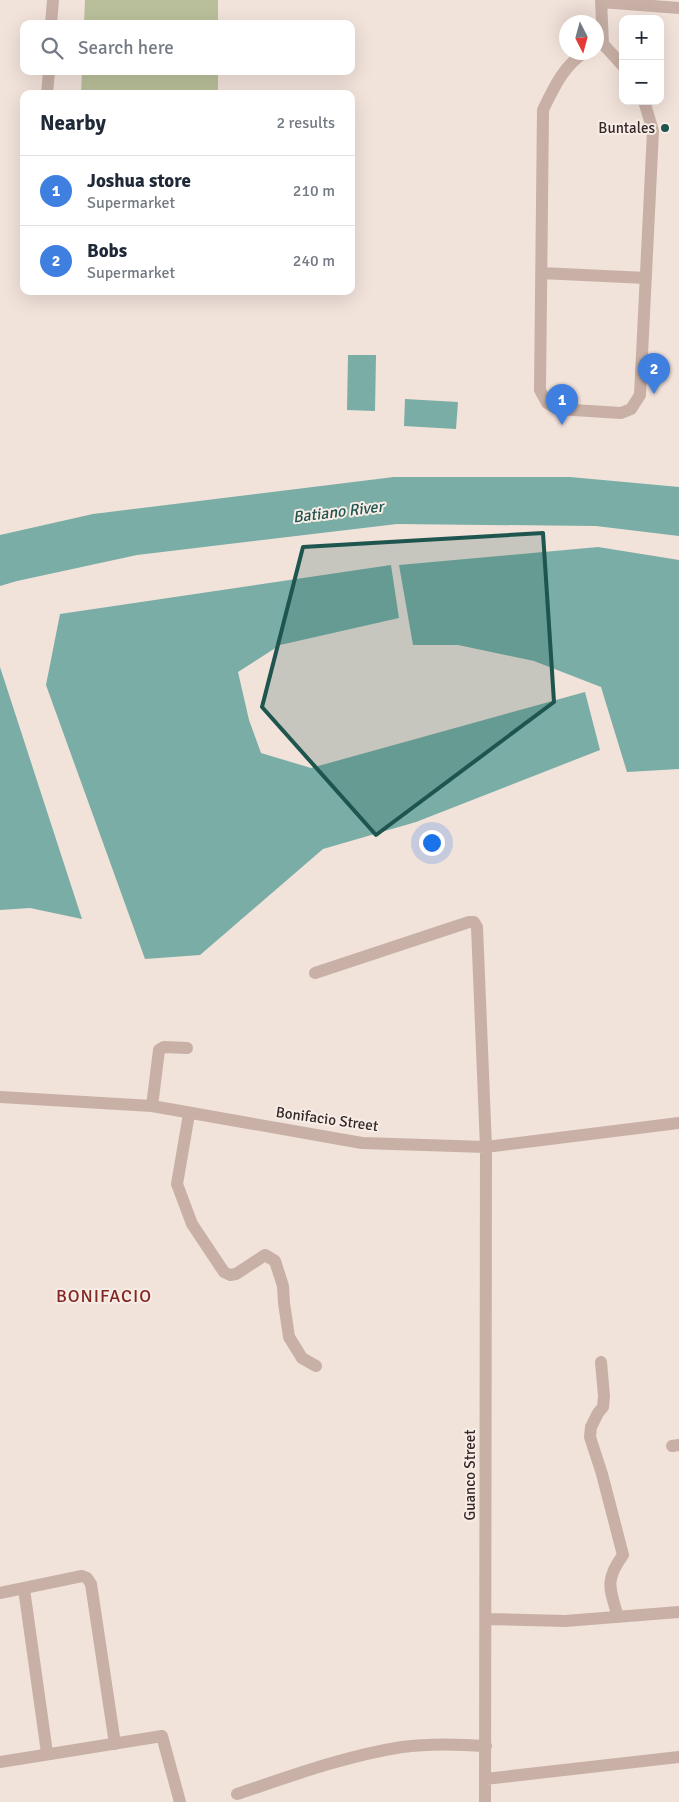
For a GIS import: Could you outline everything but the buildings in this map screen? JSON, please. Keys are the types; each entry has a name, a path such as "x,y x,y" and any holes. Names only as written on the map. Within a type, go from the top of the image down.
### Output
{"street":[{"path":"51,20 53,0"},
{"path":"601,15 601,1 679,8"},
{"path":"604,49 619,63"},
{"path":"574,60 554,86 543,110 540,390 547,403 558,409 621,413 631,409 640,395 653,131 645,105"},
{"path":"47,90 48,75"},
{"path":"541,273 646,278"},
{"name":"Guanco Street","path":"315,973 469,922 476,924 477,927 486,1147 485,1802"},
{"path":"152,1106 159,1050 164,1047 186,1048"},
{"name":"Bonifacio Street","path":"0,1097 152,1106 362,1143 486,1147 679,1123"},
{"path":"189,1114 176,1184 192,1224 224,1272 230,1275 236,1274 265,1255 275,1261 284,1286 284,1303 289,1337 302,1358 316,1366"},
{"path":"601,1362 603,1407 590,1427 590,1437 602,1474 623,1555 613,1569 610,1586 618,1618"},
{"path":"0,1593 82,1576 87,1578 91,1584 115,1744"},
{"path":"24,1589 47,1753"},
{"path":"486,1619 565,1621 679,1612"},
{"path":"0,1762 162,1736 180,1802"},
{"path":"237,1794 369,1753 404,1747 453,1744 486,1746"},
{"path":"486,1779 679,1757"}],"highlighted area":[{"path":"543,533 554,702 376,835 262,707 303,547"}],"green space":[{"path":"85,0 218,0 218,20 84,20"},
{"path":"82,75 218,75 218,90 81,90"}],"water":[{"path":"348,355 376,355 375,411 347,410"},
{"path":"405,399 458,402 456,429 404,426"},
{"name":"Batiano River","path":"394,477 570,477 679,487 679,536 596,526 397,524 137,555 0,586 0,535 93,514"},
{"path":"598,547 679,560 679,769 627,772 601,687 534,661 458,645 413,645 399,565"},
{"path":"391,565 399,618 280,645 238,672 249,720 261,753 311,768 585,692 600,750 416,822 323,849 200,955 145,959 46,685 60,614"},
{"path":"0,667 82,919 30,908 0,910"}],"place":[{"name":"Buntales","path":"665,128"},
{"name":"Bobs","path":"654,394"},
{"name":"Joshua store","path":"562,425"}],"district":[{"name":"BONIFACIO","path":"104,1296"}]}
